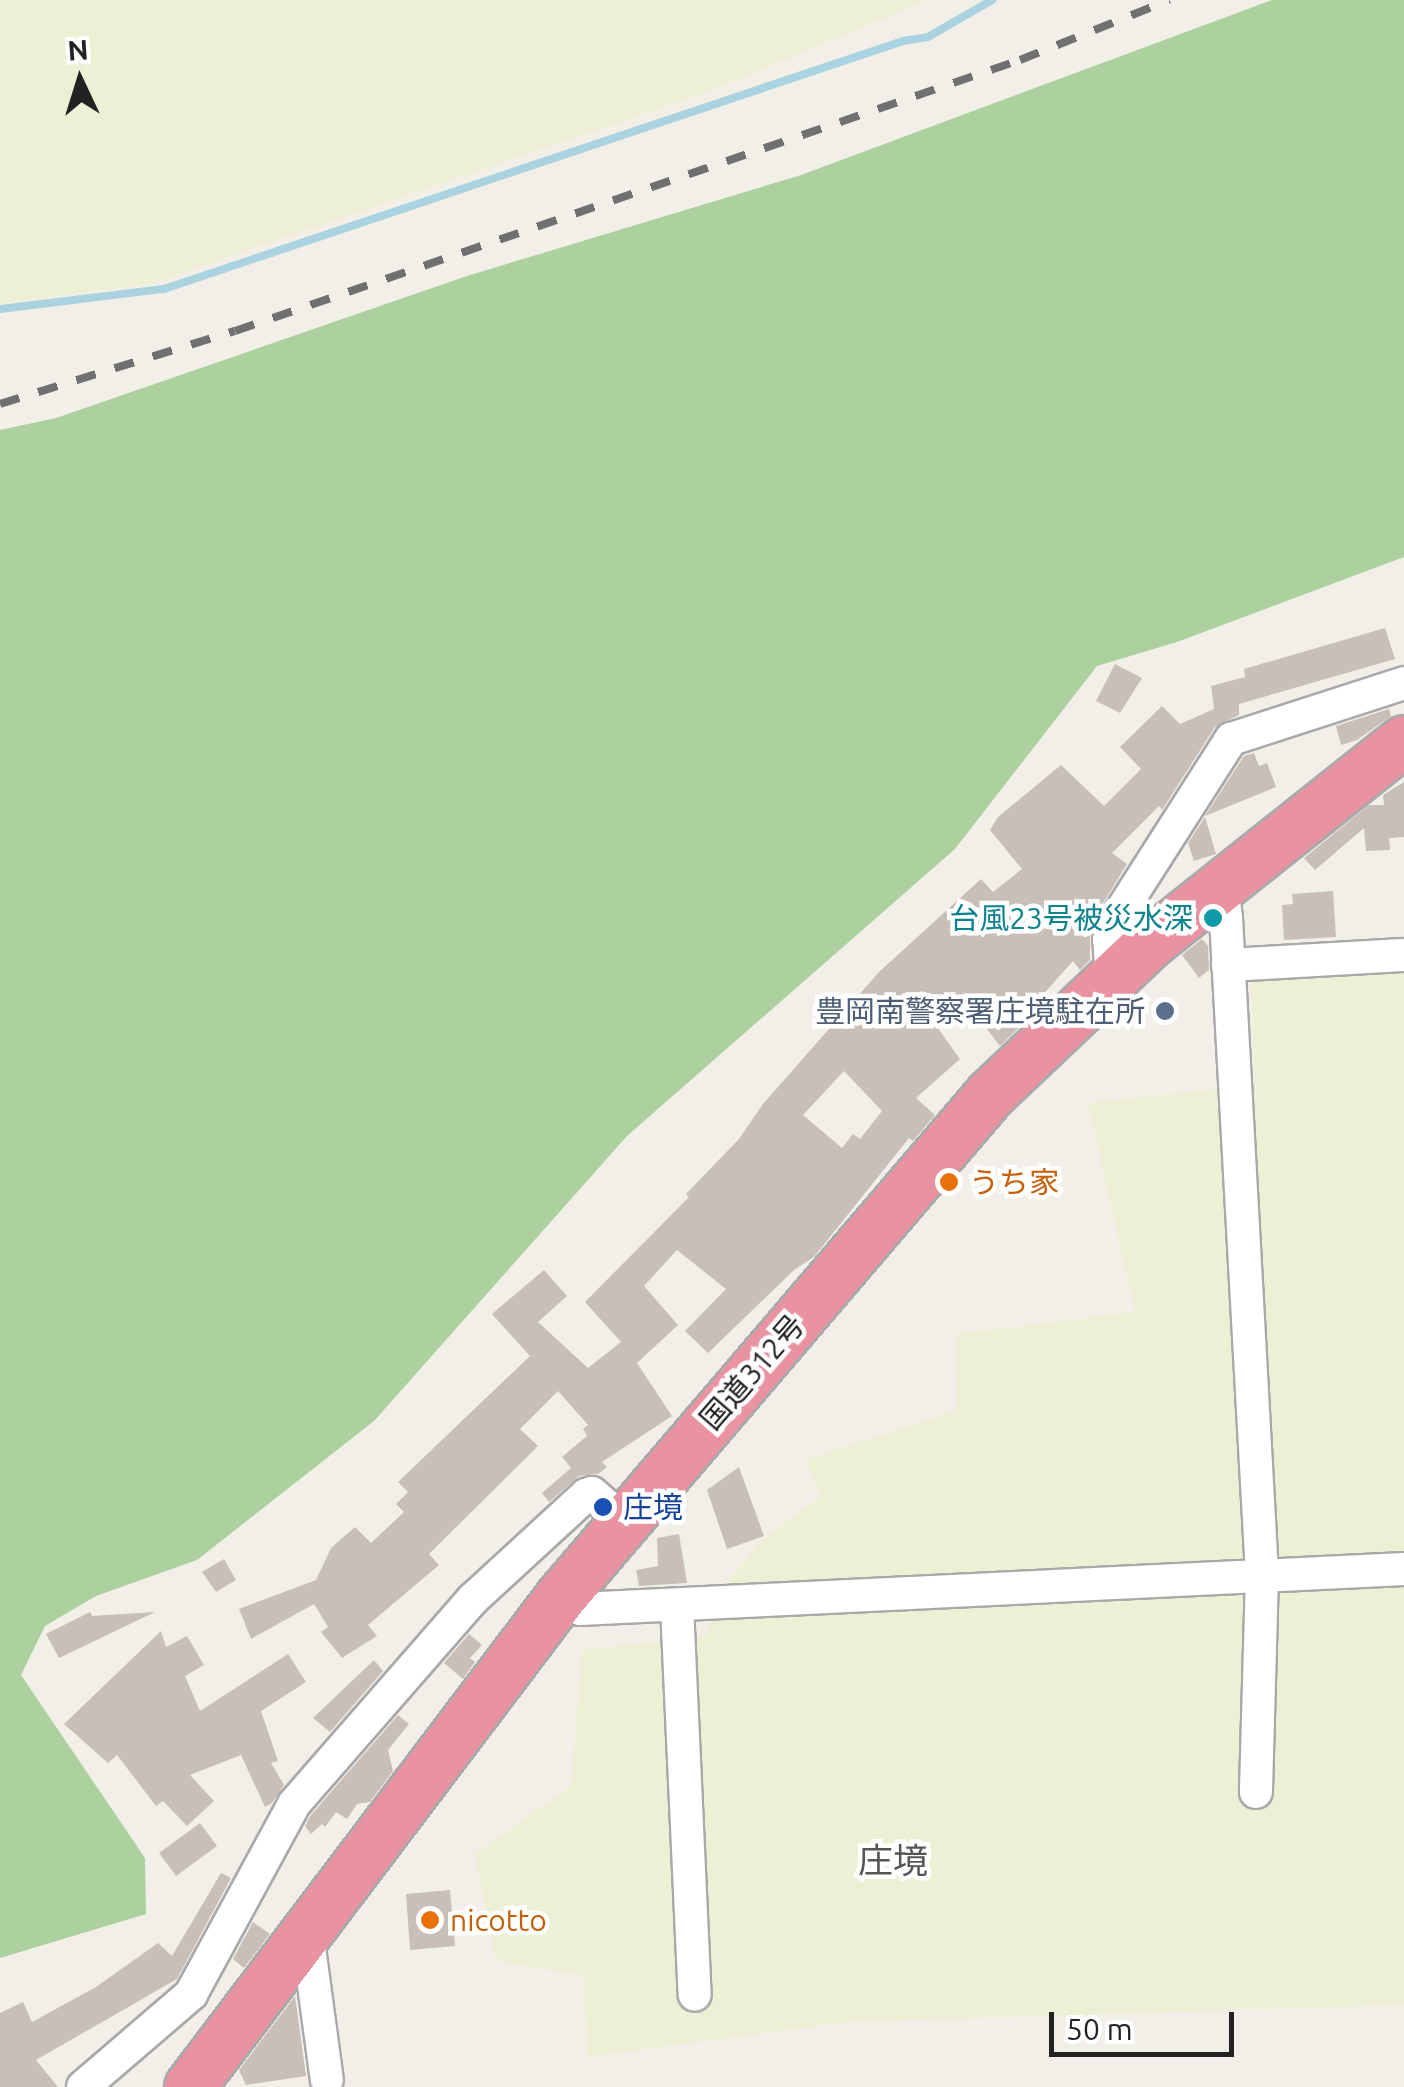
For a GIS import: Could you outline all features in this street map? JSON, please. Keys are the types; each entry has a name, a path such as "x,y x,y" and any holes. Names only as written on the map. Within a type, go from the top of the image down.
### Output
{"highway":[{"name":"国道312号","path":"190,2087 624,1520 990,1096 1112,979 1132,932 1216,891 1404,741"}],"street":[{"path":"1132,932 1231,740 1404,682"},
{"path":"1216,891 1224,900 1262,1575 1256,1792"},
{"path":"1228,965 1404,955"},
{"path":"83,2087 191,1994 294,1804 473,1599 586,1495 592,1492 624,1520"},
{"path":"562,1597 580,1609 677,1606 1404,1568"},
{"path":"677,1606 696,1996"},
{"path":"307,1933 327,2080"}],"green space":[{"path":"0,0 928,0 705,93 150,284 0,304"},
{"path":"1272,0 1404,0 1404,557 1177,642 1097,666 955,849 627,1136 374,1421 197,1560 96,1596 45,1626 21,1675 145,1858 146,1914 0,1958 0,430 56,418 467,276 801,175"},
{"path":"1404,969 1404,2005 848,2022 588,2057 583,1976 496,1961 475,1854 571,1786 582,1650 706,1636 731,1577 765,1537 820,1497 806,1459 956,1411 957,1334 1135,1312 1088,1103 1255,1085 1251,979"}],"building":[{"path":"1385,628 1395,659 1239,704 1239,715 1215,727 1162,810 1159,806 1112,853 1127,864 1097,913 1090,934 1090,960 1080,970 1073,961 1040,998 1045,1003 1000,1046 967,1003 937,1027 960,1059 916,1098 935,1115 913,1141 909,1138 814,1257 794,1270 708,1353 685,1331 726,1289 677,1250 644,1286 678,1325 637,1363 672,1416 602,1462 607,1467 598,1474 579,1476 549,1502 542,1493 571,1468 562,1457 587,1436 583,1429 588,1425 558,1391 520,1429 538,1446 429,1554 439,1565 368,1625 377,1636 342,1658 321,1632 328,1627 314,1604 251,1639 239,1609 316,1580 331,1548 355,1527 371,1543 404,1512 396,1504 408,1492 398,1482 530,1356 492,1314 544,1270 567,1296 538,1322 588,1368 621,1342 585,1302 689,1197 686,1194 739,1139 763,1104 879,972 981,879 993,892 1022,869 990,830 998,817 1061,765 1104,806 1141,769 1120,747 1162,706 1180,724 1214,709 1211,686 1245,677 1244,669","holes":["844,1071 882,1111 860,1139 853,1134 842,1148 803,1115"]},
{"path":"1115,664 1142,678 1120,713 1096,701"},
{"path":"1389,709 1391,716 1357,740 1341,745 1336,726"},
{"path":"1254,753 1259,766 1267,763 1276,787 1205,816 1244,756"},
{"path":"1404,782 1404,837 1389,838 1390,850 1366,851 1364,828 1315,870 1304,858 1369,805 1384,805 1383,795"},
{"path":"1205,817 1216,854 1194,861 1188,843"},
{"path":"1333,891 1336,937 1284,940 1282,905 1293,904 1292,894"},
{"path":"1202,939 1208,946 1209,970 1199,978 1182,955"},
{"path":"739,1467 764,1536 727,1549 707,1490"},
{"path":"679,1534 687,1583 639,1586 636,1570 658,1566 657,1538"},
{"path":"224,1559 236,1580 216,1592 202,1572"},
{"path":"90,1612 92,1616 155,1612 59,1658 46,1634"},
{"path":"161,1631 166,1647 187,1636 204,1665 185,1676 200,1711 288,1654 306,1682 261,1711 278,1761 271,1763 284,1785 272,1803 265,1807 241,1755 190,1775 214,1801 187,1826 163,1801 156,1806 117,1755 108,1763 64,1724"},
{"path":"469,1634 482,1645 470,1658 475,1662 463,1679 444,1663"},
{"path":"374,1660 383,1671 330,1732 313,1718"},
{"path":"398,1715 409,1724 388,1750 393,1771 370,1802 357,1804 347,1819 336,1812 325,1827 322,1824 311,1834 305,1826 311,1815"},
{"path":"200,1823 217,1846 176,1876 159,1853"},
{"path":"221,1873 231,1878 177,1979 36,2060 58,2087 0,2087 0,2013 23,2002 32,2022 96,1987 158,1943 172,1956"},
{"name":"nicotto","path":"450,1890 455,1946 410,1950 406,1894"},
{"path":"253,1922 270,1934 244,1968 233,1959"},
{"path":"295,1996 306,2076 246,2085 239,2070"}],"waterway":[{"path":"0,309 164,289 903,41 928,37 992,0"}],"railway":[{"path":"0,404 235,331 1020,60 1169,0"}],"place":[{"name":"台風23号被災水深","path":"1213,918"},
{"name":"豊岡南警察署庄境駐在所","path":"1165,1011"},
{"name":"うち家","path":"949,1182"},
{"name":"庄境","path":"603,1507"},
{"name":"nicotto","path":"430,1920"}],"district":[{"name":"庄境","path":"893,1860"}]}
